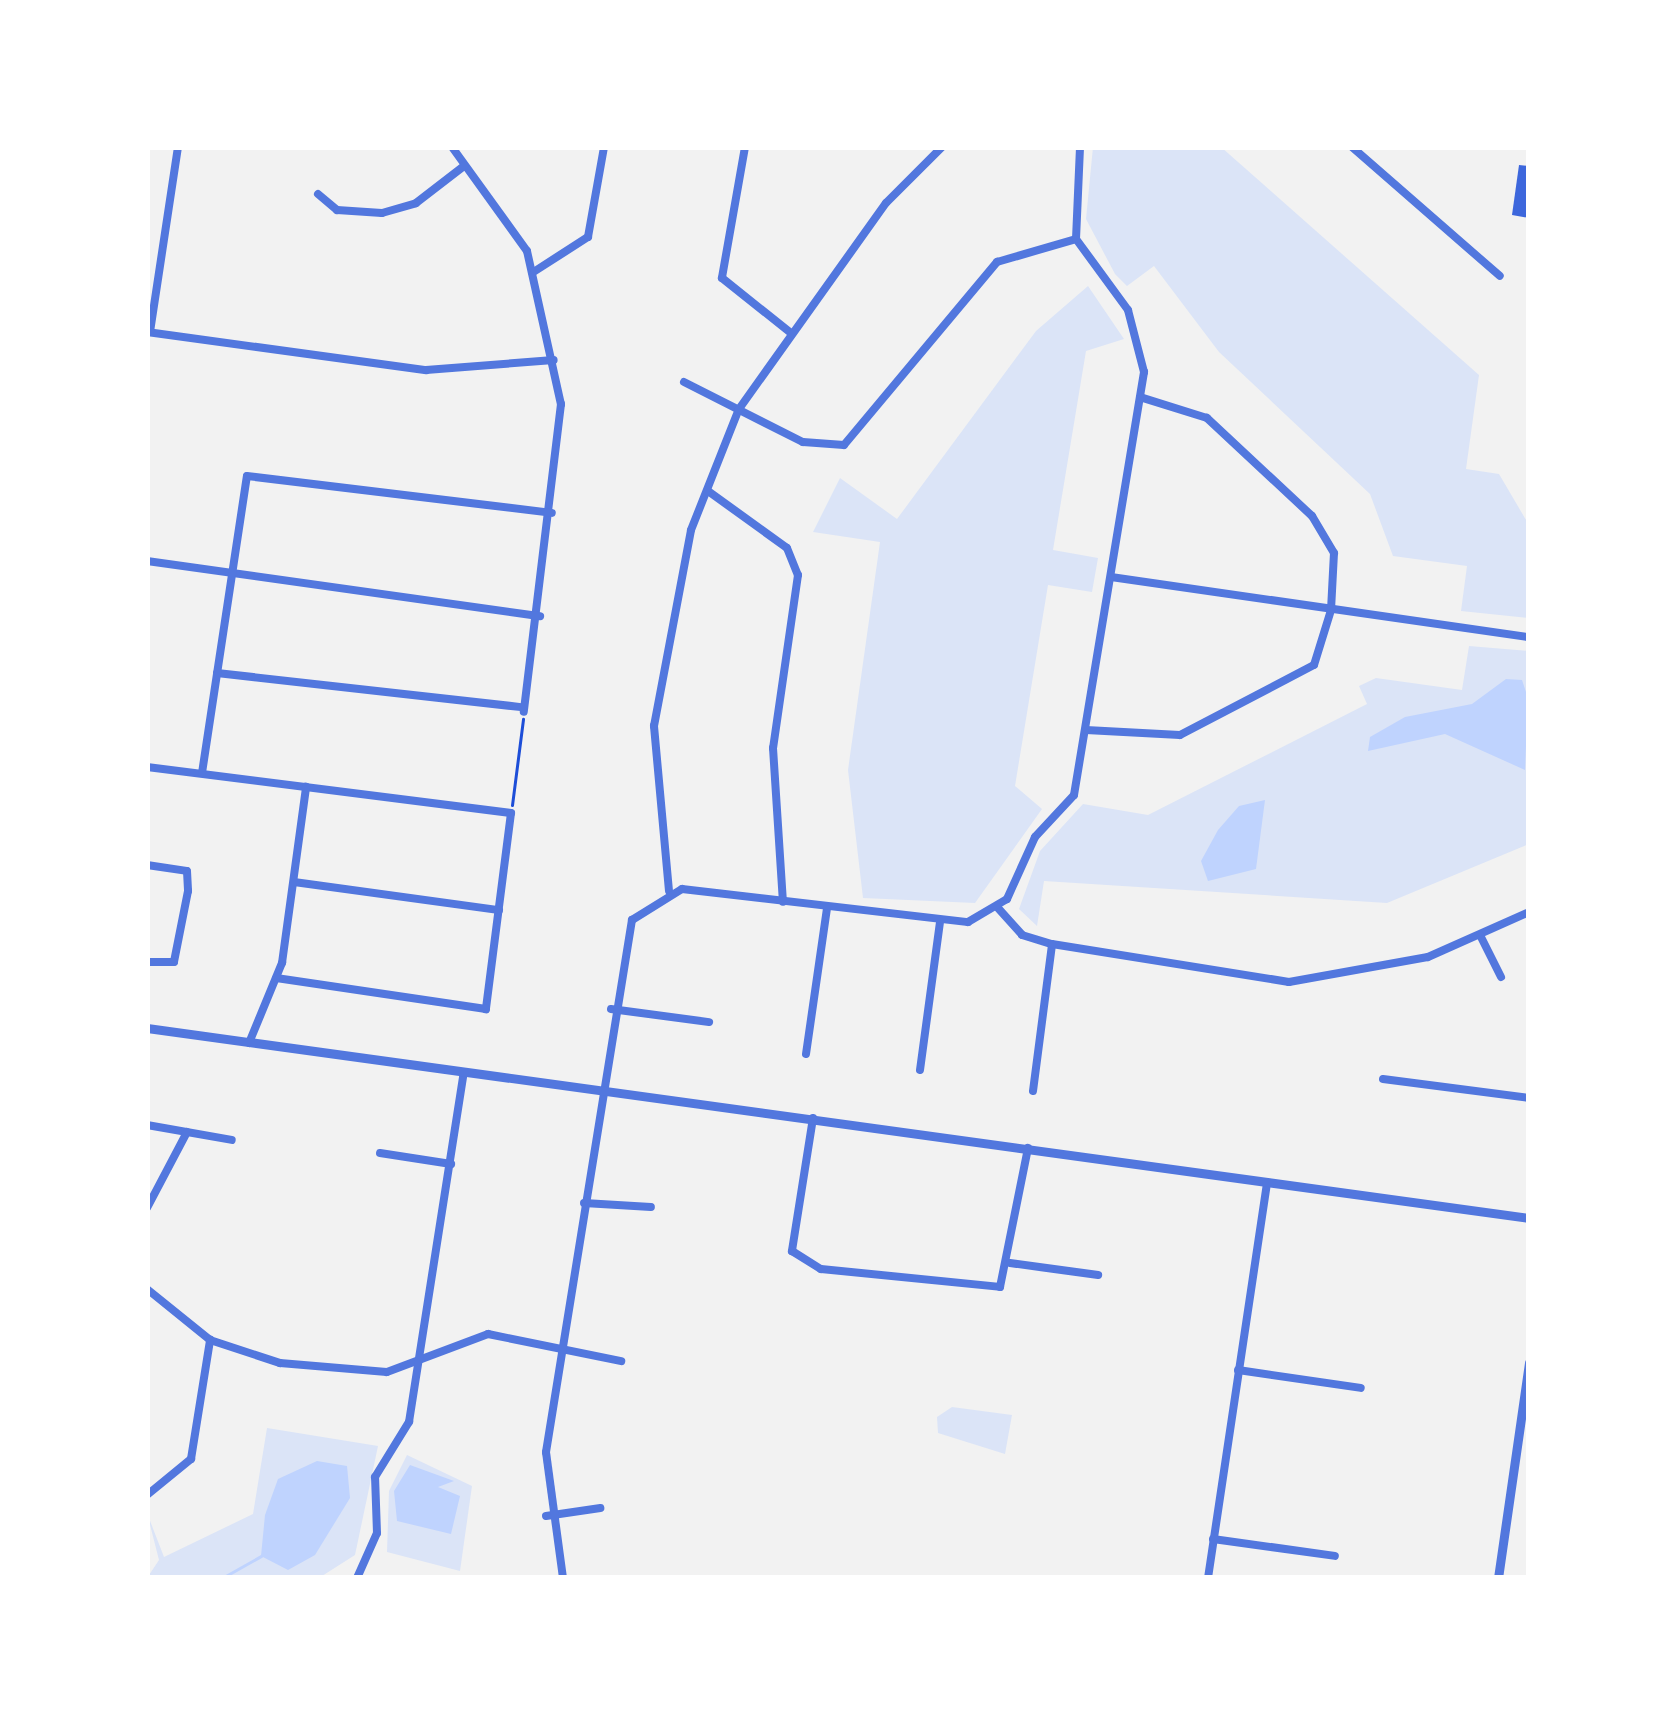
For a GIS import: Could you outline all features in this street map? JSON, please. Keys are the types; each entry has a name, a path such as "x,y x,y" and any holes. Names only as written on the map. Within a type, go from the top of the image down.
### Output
{"street":[{"path":"178,147 148,332 426,370 554,359"},
{"path":"217,673 522,710 540,616 562,421 535,272 452,147"},
{"path":"535,272 588,237 604,147"},
{"path":"745,147 722,278 791,333"},
{"path":"669,892 654,726 708,491 739,409 886,202 942,147"},
{"path":"563,1578 546,1516 562,1344 627,929 669,892 940,923 998,908 1035,837 1070,804 1140,397 1136,324 1076,238 1080,147"},
{"path":"1352,147 1500,276"},
{"path":"1364,158 1374,147"},
{"path":"318,194 337,210 382,213 465,165"},
{"path":"684,382 803,442 844,445 997,262 1076,238"},
{"path":"1086,730 1180,735 1314,665 1331,610 1334,554 1322,528 1207,418 1140,397"},
{"path":"202,773 248,476 552,513"},
{"path":"708,491 787,548 798,575 773,748 783,902"},
{"path":"147,561 540,616"},
{"path":"1111,577 1529,638"},
{"path":"147,767 511,812 486,1009 276,978"},
{"path":"250,1043 276,978 306,787"},
{"path":"147,865 187,872 174,962 147,962"},
{"path":"293,882 499,910"},
{"path":"806,1054 827,908"},
{"path":"998,908 1022,935 1052,944 1289,982 1428,957 1529,912"},
{"path":"920,1070 940,923"},
{"path":"1480,935 1501,977"},
{"path":"1033,1091 1052,944"},
{"path":"611,1009 709,1022"},
{"path":"147,1028 1529,1218"},
{"path":"357,1578 377,1533 375,1477 410,1422 464,1072"},
{"path":"1383,1079 1529,1098"},
{"path":"813,1118 792,1251 821,1269 983,1290 1000,1287 1010,1263 1028,1148"},
{"path":"147,1125 232,1140"},
{"path":"147,1208 187,1132"},
{"path":"380,1153 451,1164"},
{"path":"1208,1578 1267,1181"},
{"path":"584,1203 651,1207"},
{"path":"1010,1263 1098,1275"},
{"path":"147,1289 210,1340 351,1372 397,1370 423,1351 488,1334 562,1344 621,1361"},
{"path":"147,1496 191,1459 210,1340"},
{"path":"1498,1578 1529,1362"},
{"path":"1238,1370 1361,1388"},
{"path":"546,1516 600,1508"},
{"path":"1213,1539 1335,1556"}],"path":[{"path":"511,812 522,710"}],"shaded area":[{"path":"1093,147 1221,147 1479,375 1466,469 1499,474 1529,525 1529,618 1461,611 1467,566 1393,556 1370,494 1219,352 1154,266 1127,286 1115,274 1086,219"},
{"path":"1088,286 1124,339 1086,351 1053,550 1098,558 1092,592 1048,585 1015,786 1042,809 975,903 863,898 848,770 880,542 813,532 840,478 897,519 1036,331"},
{"path":"1469,646 1529,651 1529,844 1387,903 1044,881 1037,926 1019,909 1040,851 1083,804 1148,815 1367,704 1359,686 1376,678 1462,690"},
{"path":"952,1407 1012,1415 1005,1454 938,1433 937,1417"},
{"path":"267,1428 378,1446 355,1555 322,1576 147,1578 159,1560 147,1513 164,1557 253,1514"},
{"path":"407,1455 472,1486 460,1571 387,1552 389,1491"}],"water":[{"path":"1506,679 1522,680 1528,698 1525,770 1445,734 1368,751 1370,737 1405,717 1472,704"},
{"path":"1265,800 1256,869 1208,881 1201,861 1218,830 1239,806"},
{"path":"317,1461 347,1466 350,1498 315,1555 288,1570 261,1556 265,1515 278,1479"},
{"path":"410,1465 454,1481 438,1487 460,1496 451,1534 397,1521 394,1491"}],"building":[{"path":"1519,165 1529,166 1529,218 1512,215"}],"waterway":[{"path":"222,1578 261,1556"}]}
